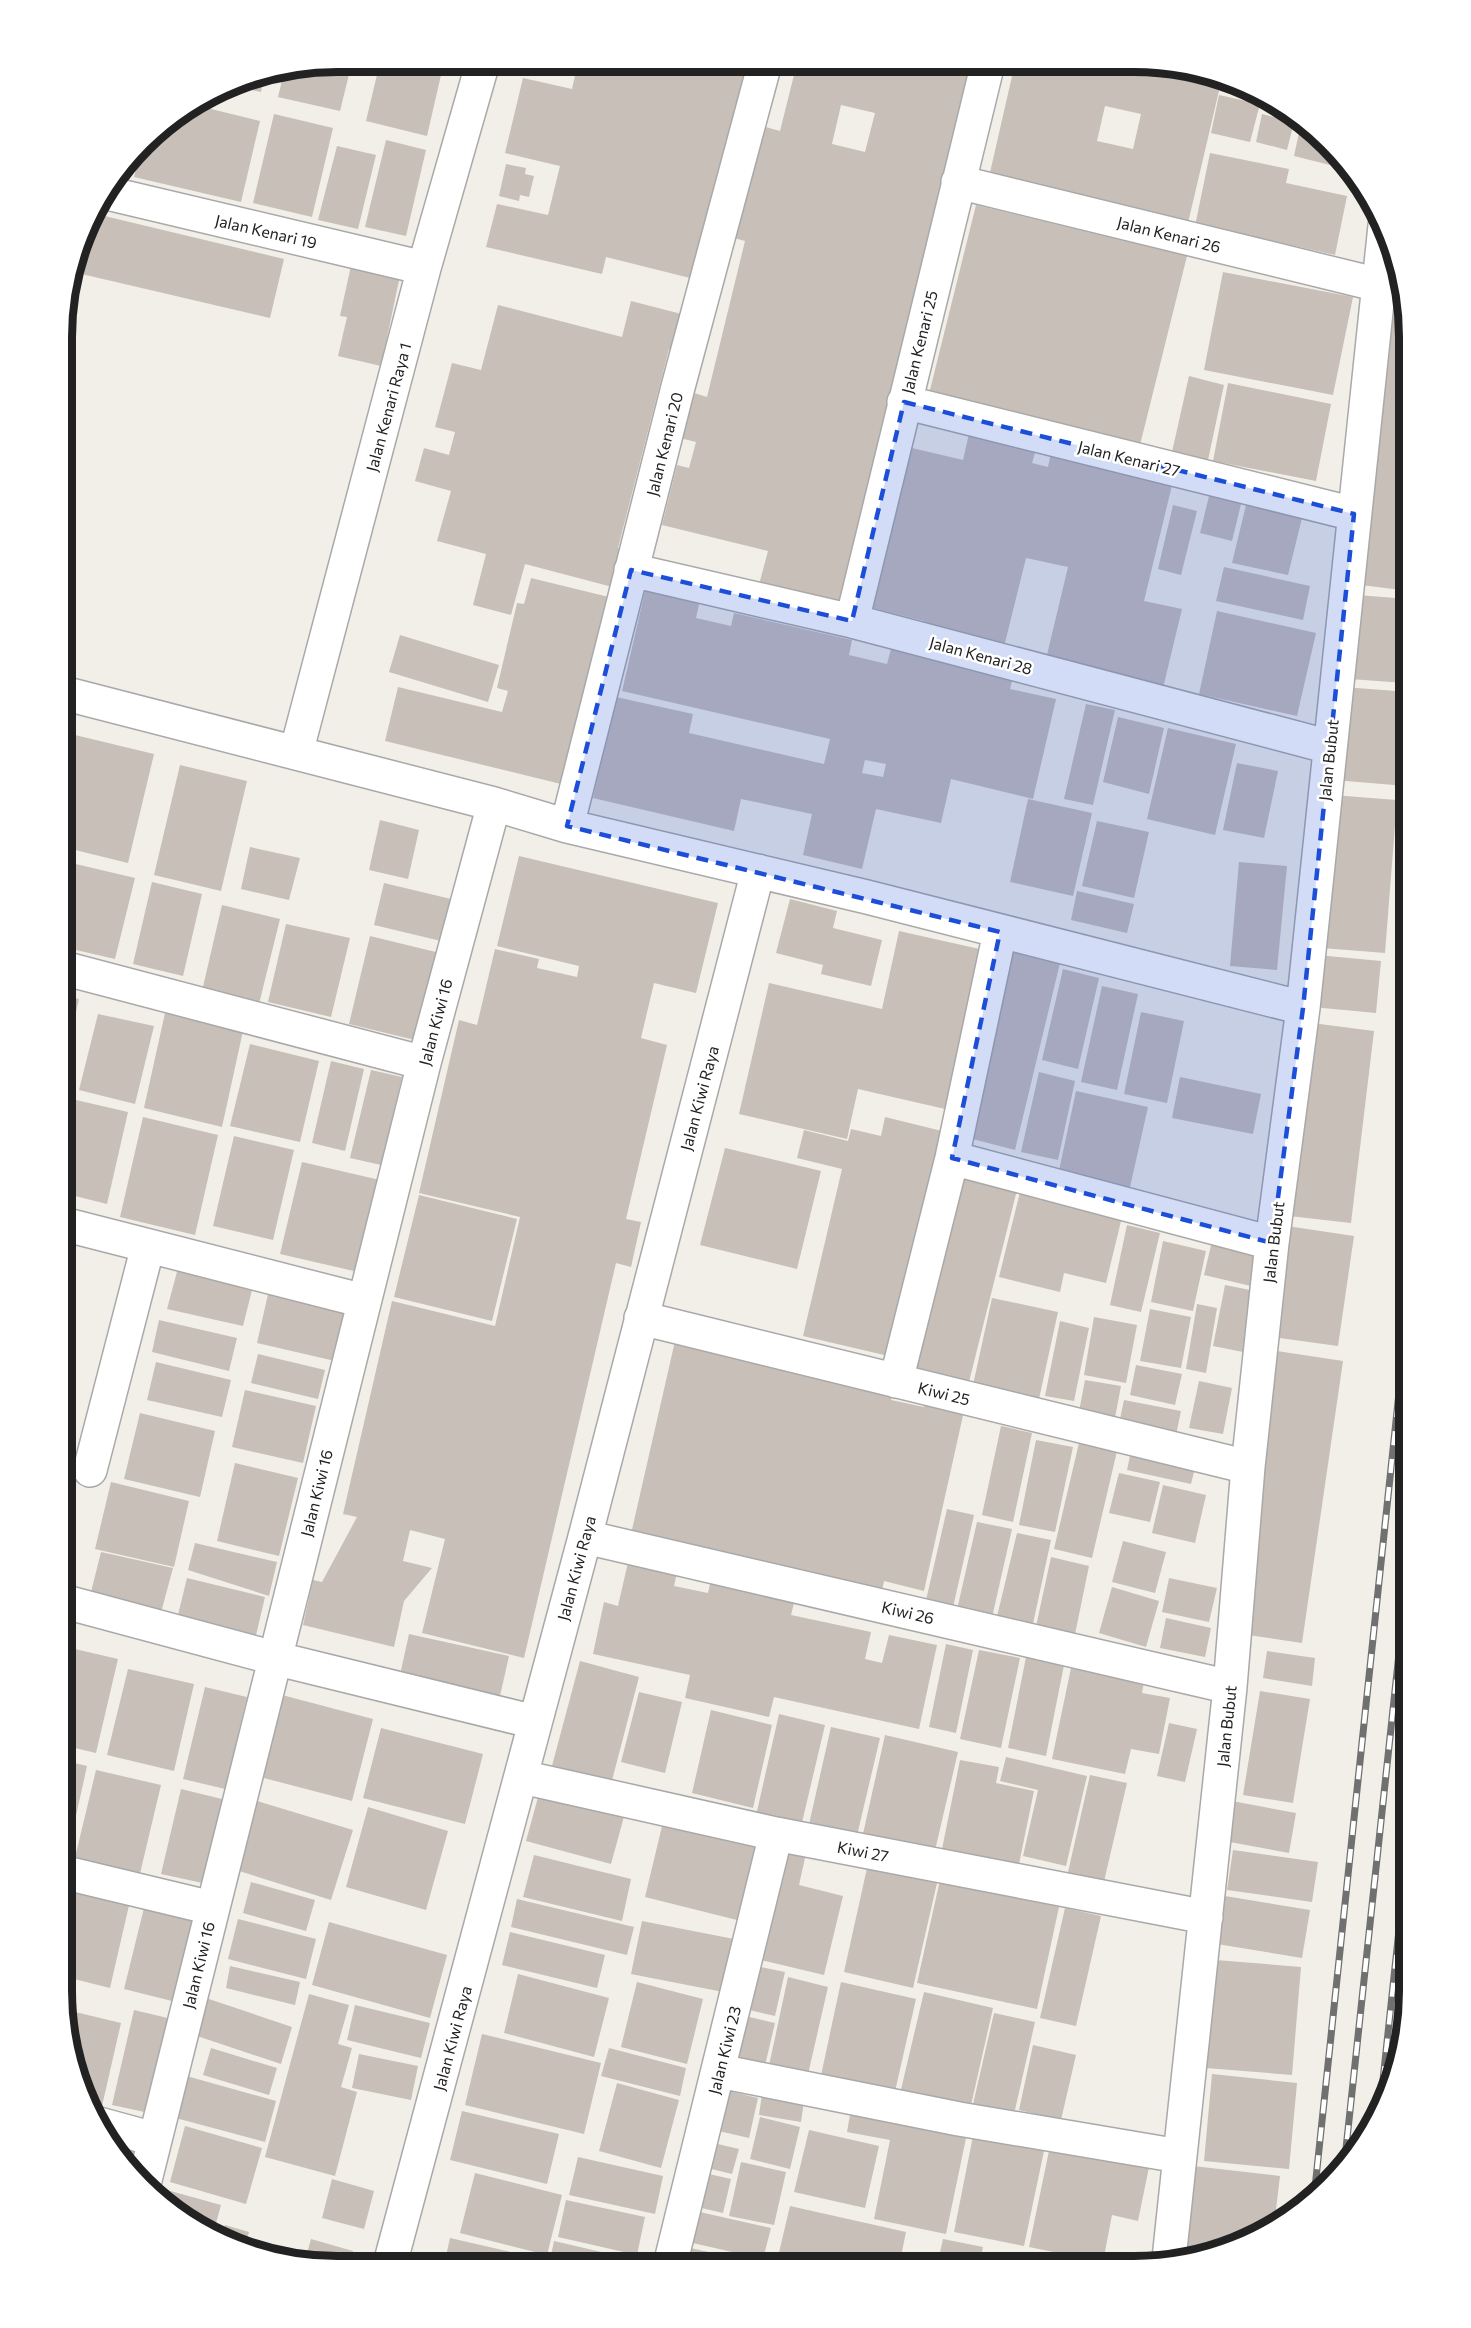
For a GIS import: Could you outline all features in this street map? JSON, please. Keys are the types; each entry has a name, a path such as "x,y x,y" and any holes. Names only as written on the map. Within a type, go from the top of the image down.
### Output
{"street":[{"name":"Jalan Kenari Raya 1","path":"296,753 424,268 480,72"},
{"name":"Jalan Kenari 20","path":"567,826 631,570 763,72"},
{"name":"Jalan Kenari 25","path":"852,621 986,72"},
{"name":"Jalan Kenari 26","path":"958,182 1379,285"},
{"name":"Jalan Kenari 19","path":"114,195 424,268"},
{"name":"Jalan Bubut","path":"1170,2254 1230,1687 1248,1467 1272,1243 1303,1008 1383,246"},
{"name":"Jalan Kenari 27","path":"904,402 1354,514"},
{"name":"Jalan Kenari 28","path":"631,570 852,621 1330,747"},
{"path":"72,695 494,804 567,826 758,871 1303,1008"},
{"name":"Jalan Kiwi 16","path":"146,2174 424,1064 494,804"},
{"name":"Jalan Kiwi Raya","path":"392,2256 522,1777 758,871"},
{"path":"896,1381 952,1158 1000,932"},
{"path":"72,970 424,1064"},
{"path":"952,1158 1272,1243"},
{"path":"72,1226 364,1301"},
{"path":"90,1470 148,1246"},
{"name":"Kiwi 25","path":"641,1318 1248,1467"},
{"name":"Kiwi 26","path":"585,1537 1230,1687"},
{"path":"72,1603 274,1658 535,1722"},
{"name":"Kiwi 27","path":"522,1777 776,1834 1206,1917"},
{"name":"Jalan Kiwi 23","path":"672,2256 776,1834"},
{"path":"72,1874 212,1908"},
{"path":"719,2071 959,2119 1179,2156"},
{"path":"110,2127 154,2139"}],"highlighted area":[{"path":"904,402 1354,514 1303,1008 1272,1243 952,1158 1000,932 567,826 631,570 852,621"}],"building":[{"path":"350,72 340,111 278,97 283,78 303,74"},
{"path":"378,72 442,72 427,136 366,121"},
{"path":"576,72 747,72 698,280 606,257 602,274 486,247 497,204 548,215 560,166 505,153 523,78 572,89"},
{"path":"795,72 978,72 845,614 757,592 768,551 662,525 677,465 689,468 696,442 680,438 691,392 707,397 745,241 734,238 762,126 780,131","holes":["841,105 875,113 865,152 832,144"]},
{"path":"1013,72 1168,74 1220,86 1188,223 989,177","holes":["1105,106 1141,114 1133,149 1097,141"]},
{"path":"263,83 261,92 245,89"},
{"path":"1221,87 1249,98 1220,91"},
{"path":"1219,95 1260,104 1250,142 1211,133"},
{"path":"206,108 260,121 241,202 134,177 138,162 162,138"},
{"path":"274,114 333,128 312,217 253,203"},
{"path":"1262,114 1285,120 1293,126 1287,150 1256,142"},
{"path":"1300,131 1337,167 1294,156"},
{"path":"386,140 426,150 406,236 365,227"},
{"path":"337,146 376,155 358,229 318,220"},
{"path":"1210,153 1289,169 1286,183 1347,196 1335,255 1273,241 1273,247 1194,231"},
{"path":"506,164 526,168 525,174 534,176 529,197 520,195 519,201 499,196"},
{"path":"976,205 1187,256 1138,453 927,402"},
{"path":"102,215 284,259 270,318 80,274 99,220"},
{"path":"352,261 401,271 381,366 338,356 347,317 340,316"},
{"path":"1223,272 1353,297 1333,395 1204,370"},
{"path":"1391,280 1397,303 1399,337 1399,590 1353,584"},
{"path":"631,301 693,317 684,353 669,349 618,548 630,551 620,589 525,564 511,615 473,605 486,554 437,541 451,491 415,481 424,448 449,455 455,432 435,427 452,363 481,370 498,305 622,337"},
{"path":"1189,376 1224,385 1208,460 1172,452"},
{"path":"1228,383 1331,404 1316,481 1213,461"},
{"path":"970,429 1037,446 1032,463 1048,467 1052,448 1174,477 1144,601 1182,609 1163,688 1046,659 1068,567 1026,558 1003,651 922,630 924,621 873,608 912,448 963,460"},
{"path":"1210,492 1242,500 1232,541 1200,533"},
{"path":"1173,505 1197,511 1181,575 1158,569"},
{"path":"1246,505 1302,518 1288,575 1232,563"},
{"path":"1224,567 1310,586 1303,620 1216,601"},
{"path":"531,578 617,599 561,784 385,741 398,687 502,712 508,691 497,688 517,603 524,604"},
{"path":"646,587 700,600 696,618 731,626 734,613 852,640 849,655 887,664 891,649 1013,677 1010,689 1056,699 1033,799 951,779 941,823 876,809 862,869 803,855 812,814 741,799 734,831 593,798 616,697 693,714 689,733 824,764 830,739 622,691","holes":["865,760 886,764 883,777 862,773"]},
{"path":"1357,595 1399,598 1399,683 1350,679"},
{"path":"1217,611 1316,633 1297,716 1199,694"},
{"path":"400,635 499,665 488,702 389,672"},
{"path":"1343,687 1399,691 1399,785 1334,780"},
{"path":"1086,704 1115,710 1093,805 1064,799"},
{"path":"1118,717 1164,728 1149,794 1103,782"},
{"path":"1168,728 1236,744 1215,835 1147,819"},
{"path":"75,735 154,754 128,863 72,849 72,748"},
{"path":"1237,763 1278,771 1264,838 1223,830"},
{"path":"180,765 247,781 221,891 154,875"},
{"path":"1333,795 1397,800 1385,953 1322,948"},
{"path":"1028,799 1092,813 1073,896 1010,882"},
{"path":"380,820 419,830 408,879 369,870"},
{"path":"1097,821 1149,832 1134,898 1082,886"},
{"path":"250,847 300,858 289,900 241,889"},
{"path":"519,856 718,903 696,993 654,983 641,1038 667,1045 626,1219 641,1222 631,1267 616,1263 524,1658 422,1633 445,1539 410,1530 403,1561 432,1568 404,1601 394,1647 303,1625 313,1580 322,1582 357,1517 343,1514 392,1301 495,1326 520,1217 419,1193 459,1020 477,1025 495,949 539,959 537,968 577,977 579,966 497,946"},
{"path":"1239,862 1287,866 1277,970 1230,966"},
{"path":"72,863 135,878 115,959 72,949"},
{"path":"152,882 202,894 183,976 133,964"},
{"path":"384,883 451,899 441,941 374,925"},
{"path":"1077,891 1134,904 1127,933 1071,920"},
{"path":"790,899 837,911 833,928 882,940 871,986 821,974 823,965 776,953"},
{"path":"222,905 280,919 259,1004 202,991"},
{"path":"286,924 350,938 331,1017 268,1002"},
{"path":"899,931 993,952 958,1112 858,1089 847,1139 739,1114 769,983 882,1009"},
{"path":"370,936 444,954 423,1042 349,1024"},
{"path":"1006,950 1060,963 1015,1150 961,1136"},
{"path":"1317,955 1381,961 1376,1013 1312,1007"},
{"path":"1063,969 1099,978 1078,1069 1042,1060"},
{"path":"1102,986 1138,994 1117,1090 1081,1082"},
{"path":"72,998 79,999 72,1029"},
{"path":"1141,1012 1184,1021 1167,1103 1124,1094"},
{"path":"165,1013 243,1031 222,1127 144,1108"},
{"path":"98,1014 154,1026 135,1104 79,1090"},
{"path":"1312,1023 1374,1031 1351,1223 1289,1216"},
{"path":"250,1044 319,1061 300,1142 230,1126"},
{"path":"331,1061 364,1069 345,1151 312,1143"},
{"path":"371,1070 402,1077 381,1165 350,1158"},
{"path":"1039,1072 1075,1081 1058,1160 1021,1152"},
{"path":"1180,1077 1261,1094 1253,1134 1172,1118"},
{"path":"1076,1091 1148,1107 1128,1196 1057,1180"},
{"path":"76,1100 128,1112 107,1204 72,1195 72,1118"},
{"path":"143,1117 218,1135 195,1235 120,1217"},
{"path":"885,1117 950,1133 897,1358 803,1336 842,1169 797,1158 804,1130 848,1141 851,1129 881,1136"},
{"path":"234,1136 294,1150 273,1240 213,1226"},
{"path":"725,1148 821,1171 797,1269 700,1245"},
{"path":"302,1162 380,1180 358,1272 280,1254"},
{"path":"962,1172 1018,1186 968,1386 913,1372"},
{"path":"1020,1192 1122,1217 1106,1283 1064,1273 1060,1292 999,1277"},
{"path":"419,1195 517,1219 492,1321 394,1297"},
{"path":"1127,1225 1160,1233 1141,1312 1110,1305"},
{"path":"1287,1226 1354,1236 1338,1346 1272,1337"},
{"path":"1213,1237 1259,1247 1251,1286 1204,1275"},
{"path":"1163,1241 1206,1251 1193,1311 1151,1302"},
{"path":"178,1268 253,1286 243,1326 167,1309"},
{"path":"1225,1285 1255,1291 1243,1352 1213,1346"},
{"path":"268,1294 346,1313 335,1361 257,1343"},
{"path":"992,1298 1058,1312 1037,1408 971,1394"},
{"path":"1197,1304 1217,1308 1206,1373 1186,1369"},
{"path":"1150,1309 1191,1317 1181,1368 1140,1361"},
{"path":"1094,1317 1137,1325 1126,1383 1084,1375"},
{"path":"159,1320 237,1338 229,1371 152,1352"},
{"path":"1060,1321 1089,1328 1074,1401 1045,1396"},
{"path":"675,1341 893,1391 891,1400 924,1407 927,1393 966,1402 924,1591 884,1581 882,1591 631,1534"},
{"path":"1277,1351 1343,1361 1302,1643 1242,1634"},
{"path":"258,1354 325,1370 318,1399 251,1383"},
{"path":"156,1362 231,1380 222,1417 147,1400"},
{"path":"1136,1365 1182,1374 1175,1405 1130,1395"},
{"path":"1085,1380 1121,1386 1114,1423 1078,1417"},
{"path":"1199,1381 1232,1388 1223,1434 1189,1428"},
{"path":"245,1390 316,1406 303,1463 232,1447"},
{"path":"1124,1400 1181,1411 1175,1440 1118,1428"},
{"path":"140,1413 215,1431 200,1497 124,1479"},
{"path":"1001,1426 1032,1433 1013,1522 982,1515"},
{"path":"1036,1440 1073,1447 1055,1532 1019,1525"},
{"path":"1079,1443 1117,1451 1092,1558 1054,1549"},
{"path":"1132,1446 1197,1460 1191,1484 1127,1470"},
{"path":"235,1463 298,1478 279,1556 217,1541"},
{"path":"1119,1473 1160,1482 1150,1522 1109,1513"},
{"path":"111,1482 189,1501 174,1567 95,1549"},
{"path":"1163,1485 1206,1495 1195,1543 1152,1533"},
{"path":"947,1509 974,1515 951,1616 924,1609"},
{"path":"977,1522 1012,1529 991,1622 956,1614"},
{"path":"1017,1533 1051,1540 1031,1633 995,1625"},
{"path":"1123,1541 1166,1552 1155,1593 1112,1582"},
{"path":"195,1543 277,1562 269,1596 188,1570"},
{"path":"101,1552 173,1568 159,1620 89,1600"},
{"path":"1051,1557 1089,1566 1074,1639 1035,1631"},
{"path":"629,1558 678,1568 674,1586 708,1593 711,1580 795,1599 791,1615 871,1632 865,1659 882,1663 889,1635 937,1645 919,1729 774,1697 769,1717 685,1698 690,1675 593,1654 604,1602 618,1606"},
{"path":"187,1578 265,1597 253,1648 175,1627"},
{"path":"1169,1578 1217,1588 1209,1622 1162,1612"},
{"path":"1112,1587 1159,1601 1146,1647 1099,1633"},
{"path":"1166,1618 1211,1628 1205,1657 1160,1648"},
{"path":"409,1634 509,1656 497,1709 398,1684"},
{"path":"946,1644 973,1650 956,1733 929,1727"},
{"path":"72,1648 118,1659 96,1753 72,1747"},
{"path":"979,1650 1020,1658 1001,1748 960,1739"},
{"path":"1267,1651 1315,1658 1312,1686 1263,1678"},
{"path":"1027,1652 1065,1660 1046,1756 1008,1748"},
{"path":"580,1661 639,1677 609,1792 549,1777"},
{"path":"1071,1668 1144,1682 1142,1693 1170,1698 1159,1754 1131,1749 1125,1774 1052,1759"},
{"path":"128,1669 194,1684 174,1771 107,1755"},
{"path":"205,1687 247,1697 225,1789 183,1779"},
{"path":"1260,1691 1310,1699 1293,1803 1243,1795"},
{"path":"639,1692 682,1702 665,1773 621,1762"},
{"path":"282,1695 373,1719 352,1801 260,1777"},
{"path":"711,1710 772,1725 753,1808 692,1793"},
{"path":"779,1714 825,1725 800,1831 755,1820"},
{"path":"1169,1723 1197,1729 1185,1782 1157,1776"},
{"path":"831,1727 880,1738 855,1844 807,1833"},
{"path":"381,1728 483,1754 465,1824 363,1798"},
{"path":"885,1735 958,1752 933,1859 861,1843"},
{"path":"1006,1757 1087,1776 1066,1866 1023,1856 1038,1790 1000,1781"},
{"path":"960,1760 999,1767 996,1783 1034,1791 1019,1864 980,1857 979,1862 941,1854"},
{"path":"72,1762 87,1766 72,1834"},
{"path":"96,1770 161,1785 138,1882 73,1866"},
{"path":"1090,1775 1127,1783 1102,1890 1066,1881"},
{"path":"181,1789 226,1800 207,1884 161,1874"},
{"path":"540,1790 625,1813 611,1864 526,1841"},
{"path":"257,1801 353,1830 331,1900 236,1870"},
{"path":"1232,1801 1296,1813 1289,1853 1224,1841"},
{"path":"368,1807 448,1831 426,1910 346,1887"},
{"path":"663,1822 759,1845 741,1921 645,1897"},
{"path":"778,1842 807,1849 799,1885 843,1896 824,1975 752,1958"},
{"path":"1233,1850 1318,1862 1312,1902 1227,1890"},
{"path":"534,1855 631,1879 622,1921 523,1897"},
{"path":"867,1868 937,1883 913,1988 844,1972"},
{"path":"940,1880 1059,1907 1037,2009 917,1983"},
{"path":"251,1882 315,1900 306,1931 243,1913"},
{"path":"72,1887 130,1901 110,1988 72,1978"},
{"path":"1219,1895 1310,1910 1302,1958 1211,1943"},
{"path":"517,1899 634,1927 627,1955 511,1927"},
{"path":"145,1904 200,1917 180,2003 124,1989"},
{"path":"1065,1908 1101,1916 1076,2026 1040,2018"},
{"path":"238,1919 316,1939 306,1979 228,1959"},
{"path":"642,1921 734,1939 723,1992 631,1974"},
{"path":"329,1922 447,1955 430,2018 312,1985"},
{"path":"510,1932 605,1955 597,1988 502,1965"},
{"path":"1216,1960 1301,1967 1292,2075 1206,2068"},
{"path":"751,1965 785,1972 775,2016 741,2008"},
{"path":"230,1966 300,1982 295,2005 226,1988"},
{"path":"518,1974 609,1998 594,2057 504,2033"},
{"path":"788,1977 828,1987 806,2083 767,2075"},
{"path":"637,1982 703,1999 687,2064 621,2047"},
{"path":"841,1982 916,1999 894,2096 820,2080"},
{"path":"924,1992 993,2008 969,2114 899,2098"},
{"path":"309,1994 349,2005 338,2044 352,2048 341,2087 357,2092 335,2176 265,2157"},
{"path":"203,1997 292,2027 281,2064 191,2034"},
{"path":"355,2005 430,2023 421,2058 347,2040"},
{"path":"134,2010 176,2020 154,2114 112,2105"},
{"path":"73,2011 121,2023 102,2106 98,2105 86,2076 77,2042"},
{"path":"994,2013 1035,2022 1012,2123 971,2113"},
{"path":"737,2014 775,2023 763,2074 726,2065"},
{"path":"482,2034 601,2063 584,2134 465,2105"},
{"path":"1033,2045 1076,2055 1061,2120 1019,2110"},
{"path":"211,2048 277,2068 269,2095 203,2075"},
{"path":"609,2048 686,2068 680,2096 601,2076"},
{"path":"359,2054 418,2066 411,2100 352,2088"},
{"path":"1212,2074 1297,2083 1289,2169 1204,2161"},
{"path":"183,2075 276,2101 265,2142 172,2117"},
{"path":"617,2083 679,2100 661,2168 599,2151"},
{"path":"763,2087 805,2094 801,2122 759,2115"},
{"path":"720,2089 758,2098 749,2138 710,2129"},
{"path":"852,2103 928,2119 925,2130 966,2138 946,2234 874,2219 890,2140 847,2132"},
{"path":"462,2111 559,2134 547,2184 450,2160"},
{"path":"760,2117 800,2127 790,2169 750,2159"},
{"path":"185,2126 262,2148 246,2204 170,2182"},
{"path":"809,2130 879,2146 865,2208 794,2192"},
{"path":"973,2136 1044,2151 1024,2246 954,2232"},
{"path":"118,2139 143,2145 138,2166"},
{"path":"705,2141 739,2149 732,2174 699,2166"},
{"path":"1050,2146 1149,2167 1138,2221 1112,2215 1104,2256 1073,2256 1029,2247"},
{"path":"578,2157 663,2176 655,2214 569,2195"},
{"path":"741,2162 786,2172 774,2225 729,2216"},
{"path":"1193,2166 1280,2176 1275,2214 1235,2236 1185,2251"},
{"path":"700,2172 731,2179 723,2213 693,2206"},
{"path":"475,2173 562,2195 547,2255 460,2233"},
{"path":"332,2179 374,2191 364,2229 322,2218"},
{"path":"160,2188 221,2205 215,2226 190,2211"},
{"path":"566,2200 645,2217 637,2255 558,2237"},
{"path":"790,2206 906,2232 901,2256 778,2256"},
{"path":"691,2210 771,2228 764,2256 750,2256 684,2241"},
{"path":"225,2225 249,2232 247,2240 223,2230"},
{"path":"248,2238 302,2252 286,2251 248,2240"},
{"path":"450,2238 528,2256 446,2256"},
{"path":"311,2239 353,2251 351,2256 307,2254"},
{"path":"943,2239 983,2247 981,2256 939,2256"},
{"path":"554,2241 619,2256 551,2256"},
{"path":"682,2246 717,2254 717,2256 680,2256"}],"railway":[{"path":"1315,2184 1399,1393"},
{"path":"1346,2149 1399,1653"},
{"path":"1383,2082 1399,1930"}]}
